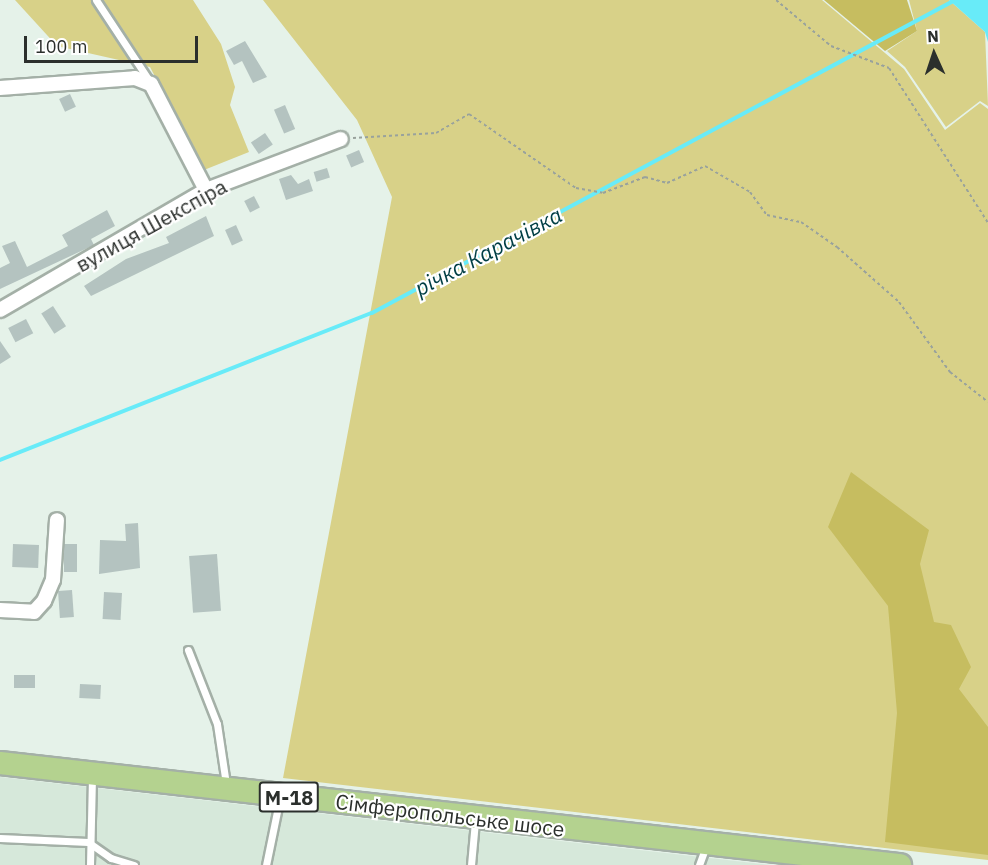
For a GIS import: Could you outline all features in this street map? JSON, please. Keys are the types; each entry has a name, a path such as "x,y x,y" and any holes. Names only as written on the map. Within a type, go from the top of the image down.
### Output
{"highway":[{"name":"Сімферопольське шосе","path":"0,763 579,830 703,854"},
{"name":"М-18","path":"703,854 900,865"}],"street":[{"path":"0,88 135,78 151,84 206,190"},
{"name":"вулиця Шекспіра","path":"0,310 206,190 341,139"},
{"path":"0,610 34,612 44,601 53,580 57,520"}],"lane":[{"path":"96,0 151,84"},
{"path":"188,650 217,724 226,789"},
{"path":"90,865 88,842 92,774"},
{"path":"264,864 280,796"},
{"path":"471,865 475,818"},
{"path":"0,838 88,842 111,858 134,865"}],"path":[{"path":"776,0 831,46 889,68 988,223"},
{"path":"341,139 436,133 469,114 576,188 603,193 645,177 667,183 705,166 750,192 767,215 801,222 837,247 899,302 950,372 988,402"}],"shaded area":[{"path":"15,0 193,0 221,44 235,87 230,105 249,152 204,170 150,67 57,46"},
{"path":"263,0 822,0 904,69 945,130 980,103 988,109 988,860 283,778 392,197 357,120"},
{"path":"824,0 907,0 917,31 885,51"},
{"path":"909,0 949,0 985,32 988,106 980,101 946,127 905,67 887,51 917,31"},
{"path":"851,472 929,530 920,564 934,622 951,625 971,667 959,689 988,727 988,855 885,842 897,713 888,606 828,527"},
{"path":"0,777 770,865 0,865"}],"water":[{"path":"949,0 988,0 988,42 985,32"}],"building":[{"path":"245,41 267,77 253,83 242,61 234,65 226,51"},
{"path":"70,94 76,107 65,112 59,99"},
{"path":"285,105 295,129 284,134 274,110"},
{"path":"265,133 273,145 259,154 251,143"},
{"path":"359,150 364,162 351,167 346,155"},
{"path":"327,168 330,178 317,182 314,172"},
{"path":"291,175 298,184 309,179 313,191 286,200 279,179"},
{"path":"254,196 260,208 250,213 244,201"},
{"path":"107,210 115,226 91,239 94,245 0,289 0,268 10,263 2,246 15,241 27,267 68,246 62,235"},
{"path":"206,216 214,236 91,296 84,286 126,259 169,243 166,237"},
{"path":"236,225 243,241 232,245 225,230"},
{"path":"53,306 66,326 54,334 41,314"},
{"path":"26,319 33,333 15,342 8,328"},
{"path":"0,341 11,357 0,364"},
{"path":"138,523 140,568 99,574 100,540 126,541 125,524"},
{"path":"13,544 39,545 38,568 12,567"},
{"path":"64,544 77,544 77,572 64,572"},
{"path":"217,554 221,611 193,613 189,556"},
{"path":"72,590 74,617 60,618 58,591"},
{"path":"104,592 122,593 121,620 103,619"},
{"path":"14,675 35,675 35,688 14,688"},
{"path":"80,684 101,685 100,699 79,698"}],"waterway":[{"name":"річка Карачівка","path":"0,460 372,313 955,0"}]}
